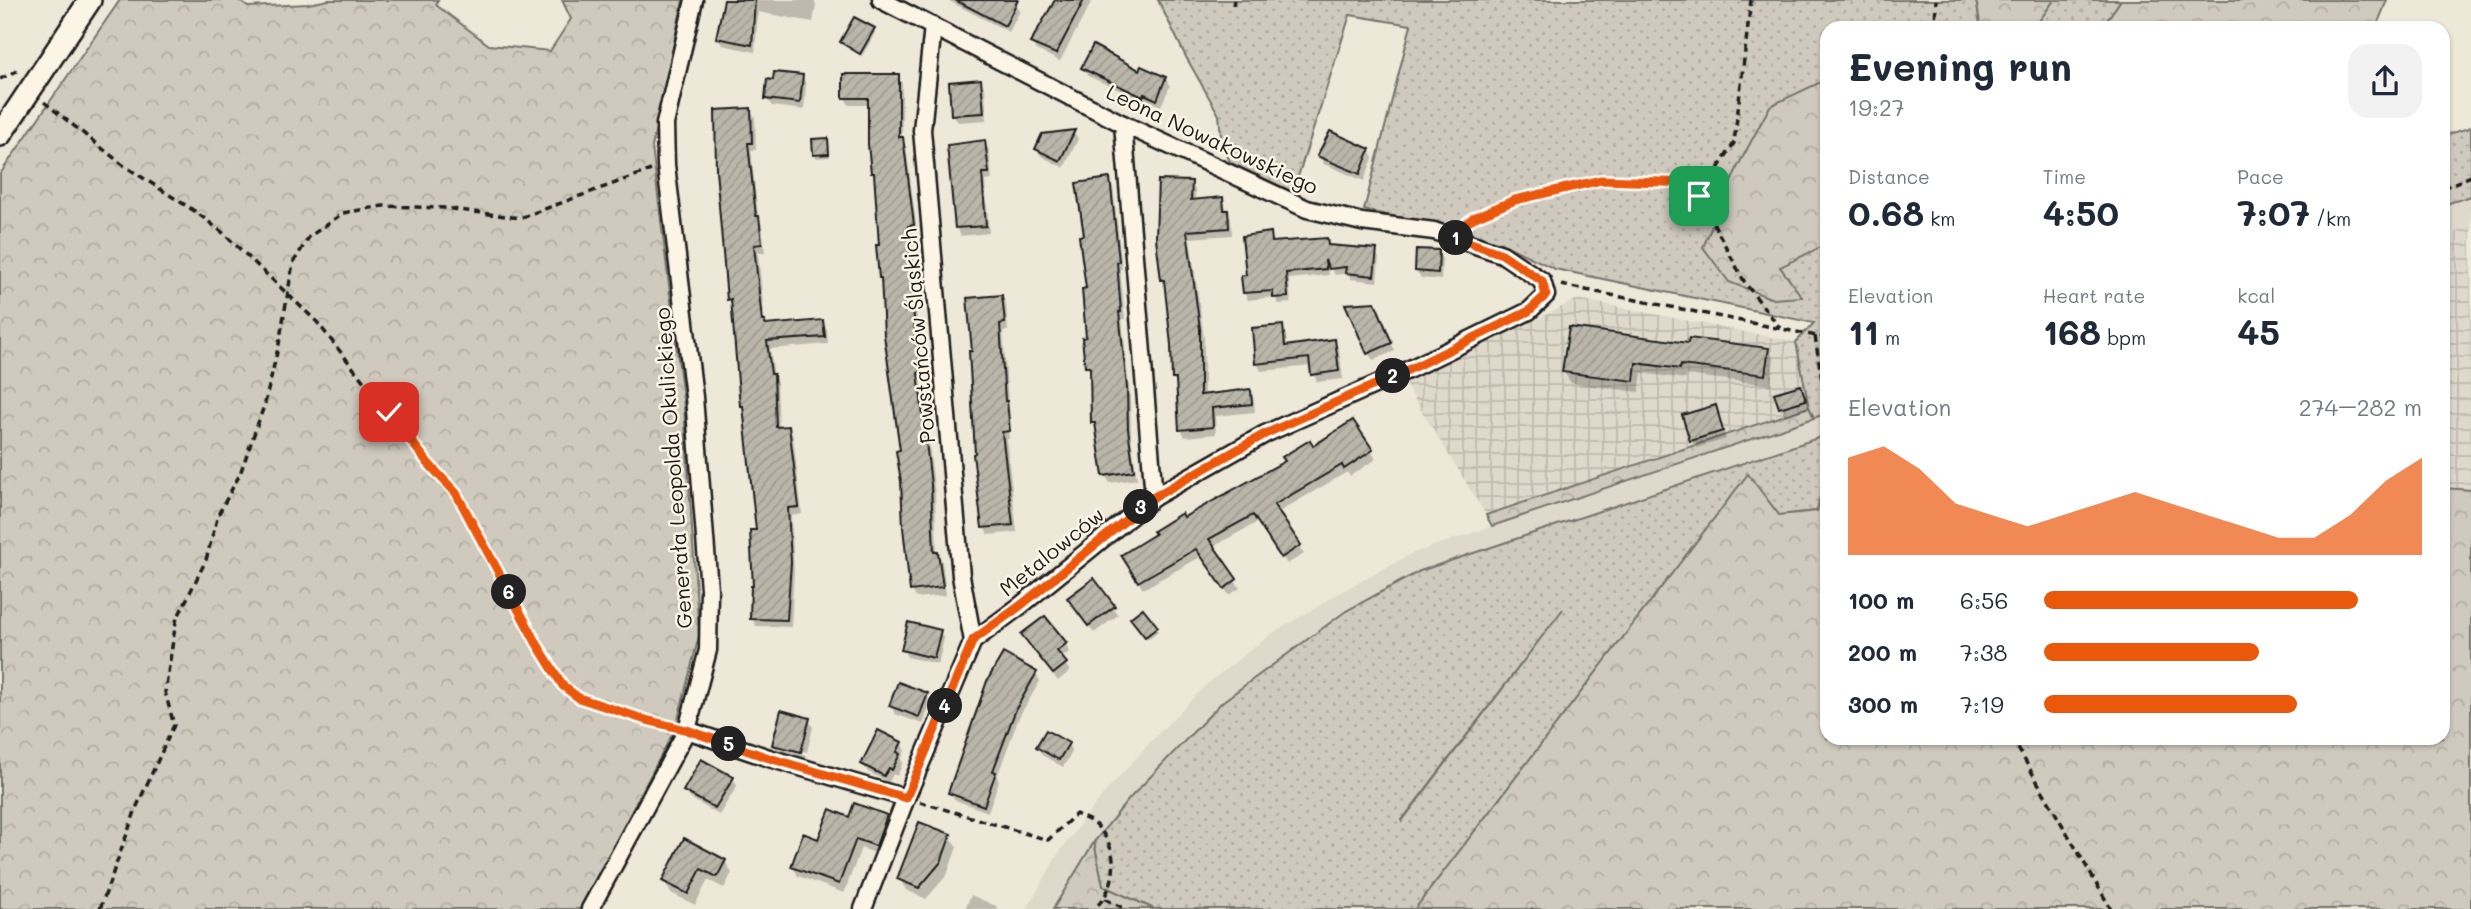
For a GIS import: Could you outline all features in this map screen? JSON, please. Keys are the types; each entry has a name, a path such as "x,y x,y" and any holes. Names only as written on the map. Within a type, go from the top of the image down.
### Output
{"street":[{"path":"0,135 90,0"},
{"name":"Generała Leopolda Okulickiego","path":"590,909 687,730 708,650 709,589 694,397 666,165 665,124 694,0"},
{"name":"Leona Nowakowskiego","path":"880,0 1123,124 1307,209 1362,222 1434,231 1451,236 1502,254 1542,281"},
{"name":"Powstańców Śląskich","path":"933,26 922,130 961,576 973,640"},
{"path":"1123,124 1154,497"},
{"name":"Metalowców","path":"973,640 1020,606 1154,497 1265,434 1408,370 1529,311 1546,295 1542,281"},
{"path":"863,909 906,798 973,640"},
{"path":"687,730 769,758 906,798"}],"path":[{"path":"1451,236 1473,218 1515,200 1601,180 1692,183 1716,172 1734,143 1751,0"},
{"path":"1935,21 1936,0"},
{"path":"0,79 18,71 27,72"},
{"path":"39,98 77,131 123,165 222,232 317,322 428,463 456,493 537,644 563,686 579,698 687,730"},
{"path":"100,909 137,806 174,725 165,692 176,621 206,560 218,514 240,474 261,415 279,344 293,263 309,237 343,213 383,206 444,208 520,218 666,165"},
{"path":"2450,185 2471,176"},
{"path":"1700,179 1699,196 1721,239 1745,283 1780,329"},
{"path":"1542,281 1820,337"},
{"path":"1815,336 1820,368"},
{"path":"2016,745 2111,909"},
{"path":"906,798 1048,840 1076,814 1094,823 1107,840 1114,874 1105,899 1094,909"},
{"path":"1105,899 1126,909"}],"shaded area":[{"path":"2471,196 2471,227 2450,234 2450,203"},
{"path":"2471,227 2471,490 2450,488 2450,234"},
{"path":"1578,299 1796,342 1809,407 1486,515 1405,384"},
{"path":"1820,415 1820,437 1420,571 1346,611 1222,702 1129,799 1094,842 1053,909 1027,909 1058,854 1101,797 1208,683 1270,635 1413,553"}],"green space":[{"path":"120,0 238,0 248,7 308,4 329,0 438,0 436,5 489,45 550,51 571,19 562,0 683,0 652,147 684,407 699,636 676,727 580,909 0,909 0,174"},
{"path":"1158,0 1976,0 1980,21 1820,21 1820,416 1814,418 1809,407 1796,342 1814,323 1555,269 1507,246 1462,232 1364,210 1411,25 1350,15 1293,192 1231,163 1222,147 1219,115"},
{"path":"1976,0 2054,0 2039,21 1980,21"},
{"path":"2054,0 2121,0 2107,21 2039,21"},
{"path":"2121,0 2387,0 2379,21 2107,20"},
{"path":"1820,82 1820,247 1780,267 1802,297 1773,299 1729,282 1703,247 1738,166 1770,106"},
{"path":"2471,127 2471,196 2450,203 2450,134"},
{"path":"1809,407 1814,418 1492,526 1486,515"},
{"path":"1820,437 1820,497 1817,511 1779,515 1748,475 1415,909 1154,909 1103,886 1094,842 1129,799 1222,702 1346,611 1420,571","holes":["1563,609 1402,821 1402,820"]},
{"path":"1748,474 1779,515 1817,511 1820,497 1820,745 2450,745 2450,488 2471,490 2471,909 1415,909"},
{"path":"1094,842 1103,886 1154,909 1053,909"}],"building":[{"path":"724,0 755,0 752,45 716,38"},
{"path":"955,0 1018,0 1005,26"},
{"path":"1055,0 1084,0 1056,54 1030,43"},
{"path":"854,17 875,28 860,54 840,42"},
{"path":"1093,45 1139,70 1141,66 1166,77 1157,100 1144,94 1143,97 1081,68"},
{"path":"774,72 803,75 800,103 765,99 767,79 773,80"},
{"path":"843,74 899,74 899,137 903,137 914,225 908,226 915,334 921,372 918,373 931,485 934,552 938,552 943,587 910,591 896,451 900,450 884,335 876,245 879,245 874,173 871,173 868,144 868,98 843,98"},
{"path":"981,79 984,113 951,115 949,82"},
{"path":"751,108 752,143 748,143 762,244 754,245 762,321 765,321 765,325 823,320 825,337 767,341 771,374 774,374 776,427 789,426 799,507 788,508 791,562 787,620 750,619 753,586 750,530 756,530 743,406 740,406 731,299 727,300 716,170 715,110"},
{"path":"1075,130 1060,161 1035,149 1042,134"},
{"path":"1330,131 1370,149 1360,174 1317,156"},
{"path":"828,138 829,154 813,155 812,139"},
{"path":"985,140 989,173 982,173 986,226 955,228 947,145"},
{"path":"1110,178 1119,261 1119,312 1127,388 1128,429 1134,471 1103,476 1095,423 1091,423 1090,367 1085,367 1082,338 1086,337 1082,289 1086,288 1079,236 1084,235 1076,183"},
{"path":"1158,180 1192,181 1191,200 1223,197 1224,210 1228,210 1229,228 1187,231 1200,329 1200,395 1251,391 1252,404 1212,408 1213,427 1179,430 1176,379 1172,379 1164,280 1161,280 1156,238"},
{"path":"1271,232 1272,242 1327,238 1328,245 1377,249 1374,276 1345,273 1346,267 1329,269 1325,260 1326,269 1286,273 1288,297 1273,298 1273,291 1243,293 1241,276 1246,275 1242,236"},
{"path":"1416,249 1439,250 1438,273 1415,271"},
{"path":"1002,295 1005,323 1000,324 1005,401 1010,431 1002,432 1013,525 982,528 973,454 969,351 972,351 967,298"},
{"path":"1375,302 1392,343 1367,354 1345,304"},
{"path":"1283,325 1285,346 1335,339 1339,371 1311,375 1309,358 1255,364 1252,328"},
{"path":"1569,327 1688,343 1689,338 1769,348 1765,375 1681,365 1680,369 1636,363 1634,381 1562,372"},
{"path":"1801,385 1806,400 1779,408 1774,393"},
{"path":"1716,405 1723,431 1690,441 1682,415"},
{"path":"1353,420 1373,450 1344,469 1342,465 1274,505 1301,545 1281,558 1253,515 1209,539 1237,579 1224,589 1196,549 1138,582 1121,555 1182,513 1184,517 1285,461 1282,457 1310,440 1313,446"},
{"path":"1094,578 1115,606 1088,626 1067,598"},
{"path":"1143,608 1158,627 1145,637 1130,618"},
{"path":"1045,616 1067,643 1057,651 1067,663 1053,674 1021,634"},
{"path":"908,622 941,630 934,658 901,650"},
{"path":"1003,653 1037,672 1016,709 993,771 996,772 984,806 948,793 987,681"},
{"path":"898,682 928,693 919,717 889,706"},
{"path":"781,710 810,718 801,752 772,745"},
{"path":"878,730 902,742 897,752 900,754 892,770 889,768 884,776 861,764"},
{"path":"1046,730 1069,743 1059,760 1036,747"},
{"path":"701,759 734,777 715,808 683,791"},
{"path":"854,803 887,815 876,846 856,839 839,884 791,867 803,833 818,839 830,809 849,817"},
{"path":"919,822 951,834 941,862 919,888 897,879"},
{"path":"684,838 726,860 717,877 701,869 688,894 662,881"}],"route":[{"path":"389,412 428,463 456,493 537,644 563,686 579,698 906,798 973,640 1020,606 1154,497 1265,434 1408,370 1529,311 1546,295 1542,281 1502,254 1451,236 1473,218 1515,200 1601,180 1692,183 1700,179 1699,196"}]}
